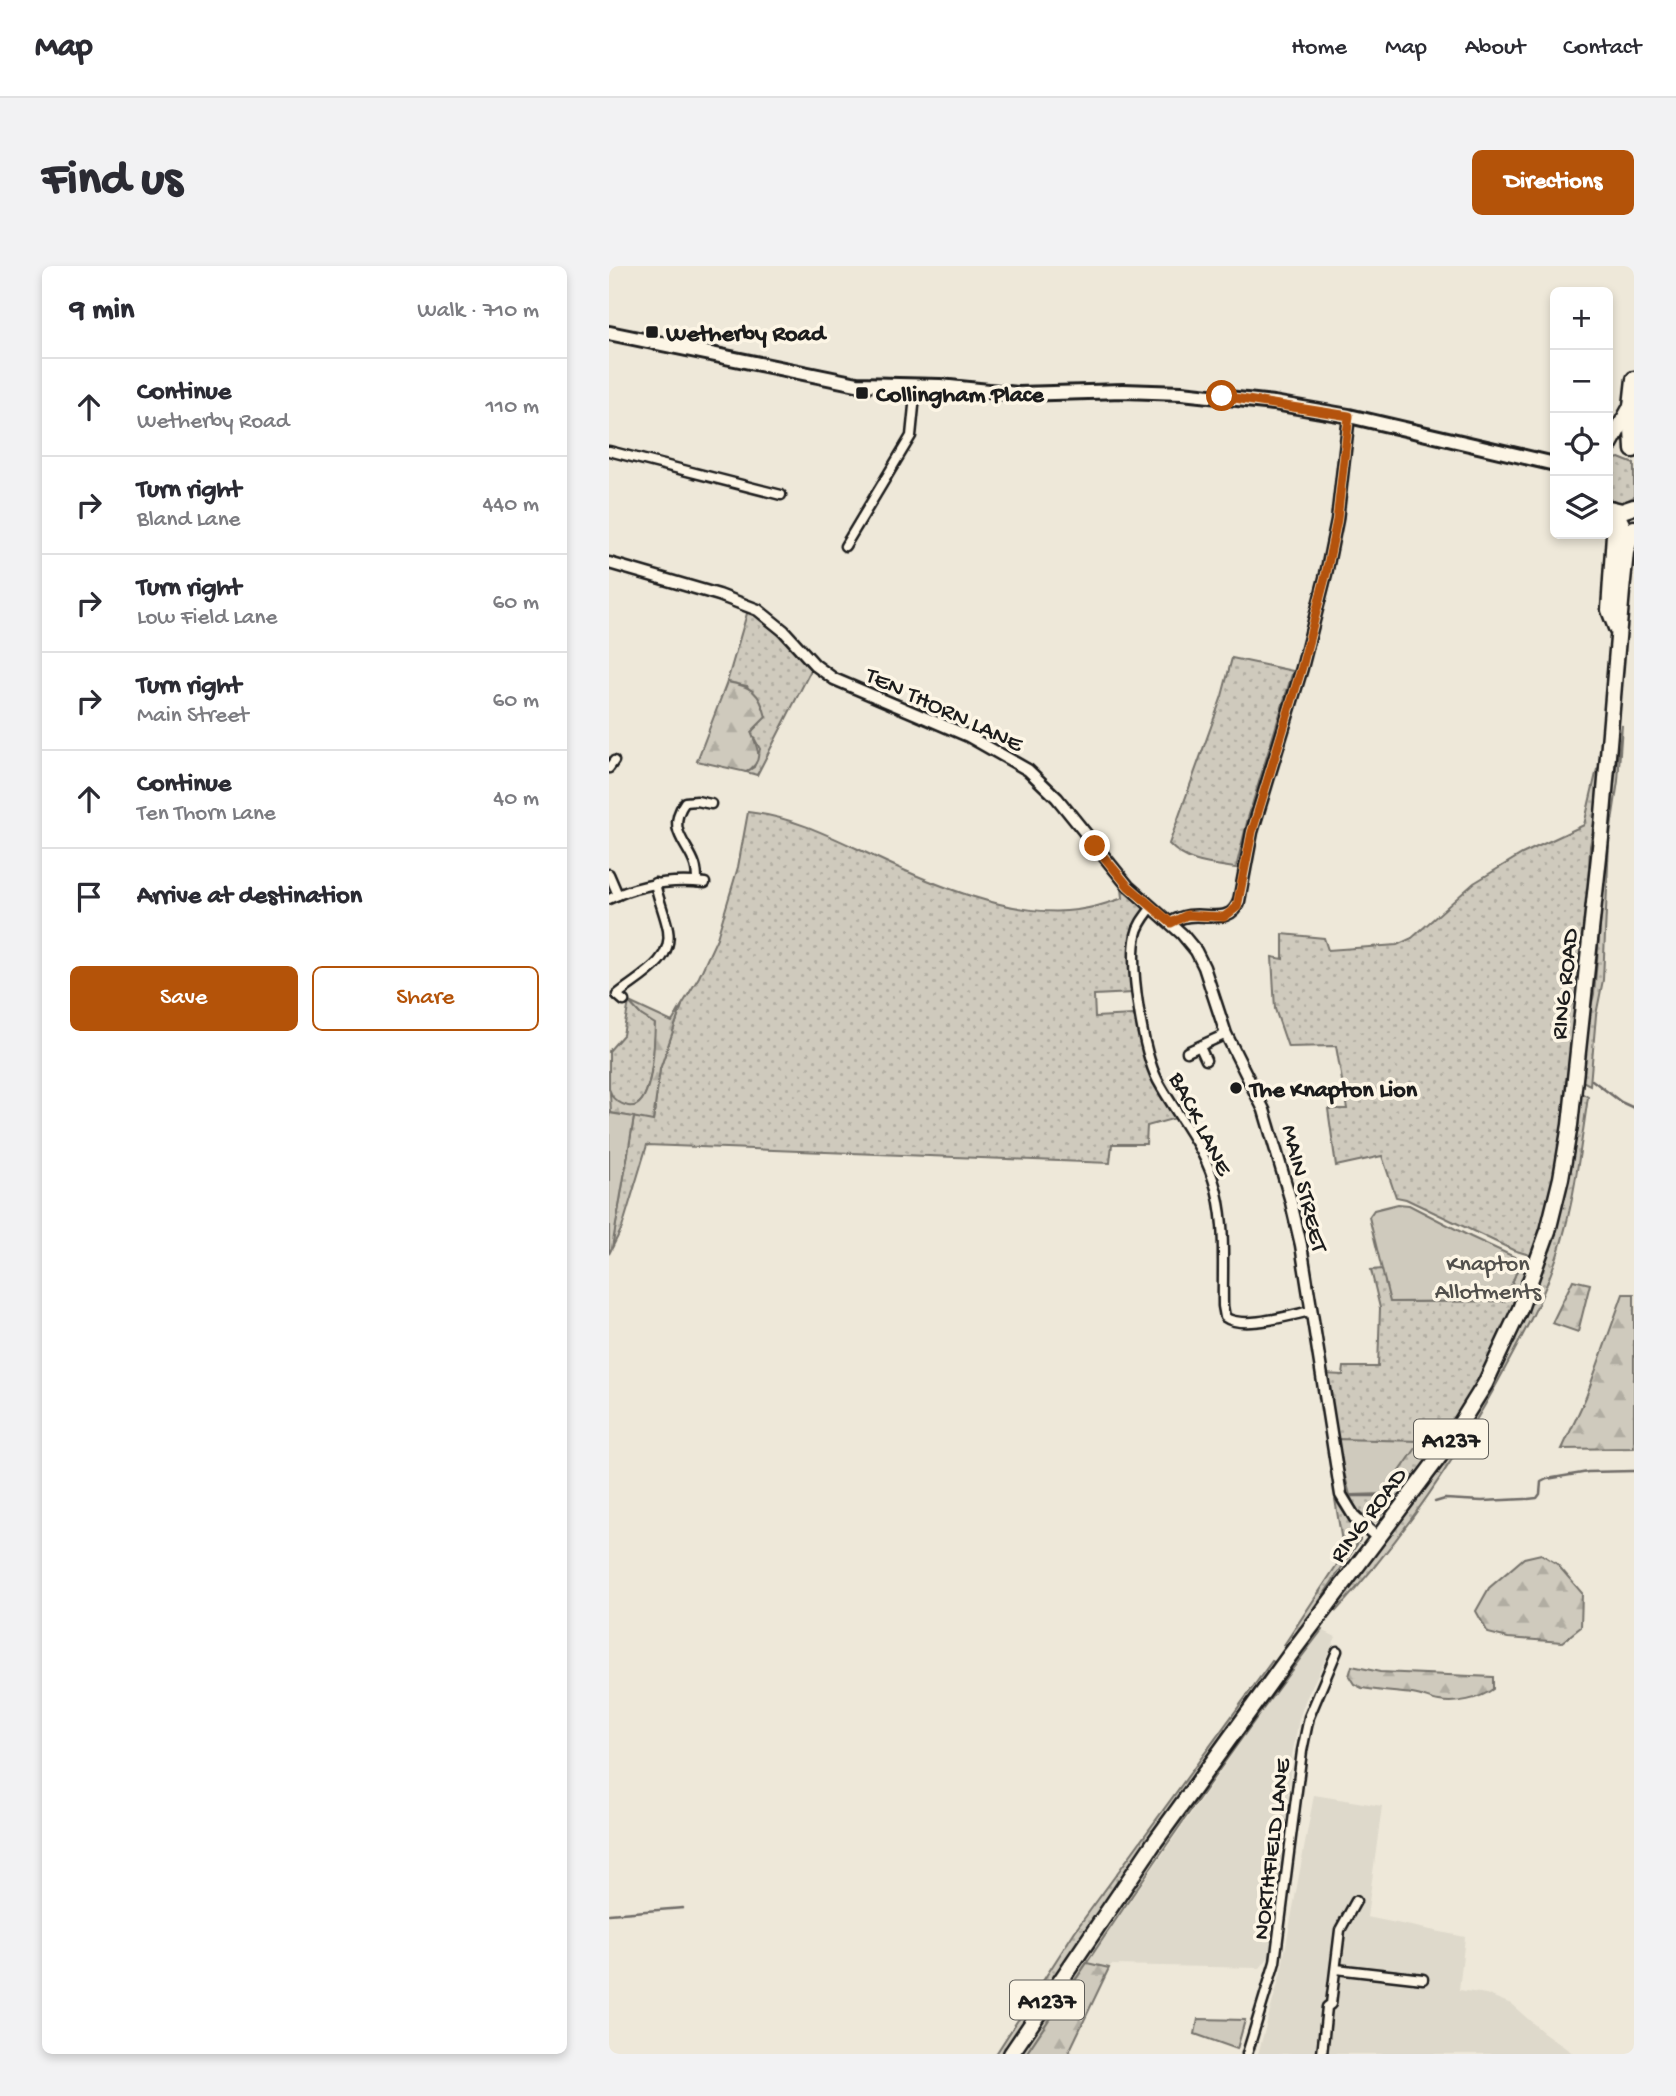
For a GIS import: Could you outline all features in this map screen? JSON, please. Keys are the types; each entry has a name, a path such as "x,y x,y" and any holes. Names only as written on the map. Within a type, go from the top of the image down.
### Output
{"highway":[{"path":"1613,445 1633,450 1631,406 1634,379"},
{"path":"1613,439 1631,406"},
{"path":"1613,512 1634,508"},
{"name":"RING ROAD","path":"1613,515 1622,524 1626,552"},
{"path":"1613,528 1609,610 1618,633"},
{"name":"RING ROAD","path":"1011,2054 1154,1843 1442,1453 1485,1384 1520,1309 1548,1231 1570,1125 1602,827 1626,552 1634,528"}],"main road":[{"path":"609,333 847,383 1018,394 1123,391 1182,393 1274,403 1349,416 1550,463"}],"street":[{"path":"845,546 911,436 916,386"},
{"path":"1171,923 1187,915 1221,917 1234,912 1239,901 1252,832 1295,693 1326,574 1337,520 1349,416"},
{"path":"609,452 781,495"},
{"name":"TEN THORN LANE","path":"609,563 751,606 772,619 815,665 844,684 968,736 1028,770 1057,797 1121,878"},
{"path":"609,900 655,883 701,883 696,866 680,835 678,818 684,799 711,804"},
{"path":"609,874 618,895"},
{"name":"MAIN STREET","path":"1121,878 1171,923 1201,959 1226,1034 1257,1093 1271,1128 1297,1225 1341,1495 1350,1511 1378,1538"},
{"path":"618,996 659,962 666,952 669,934 655,883"},
{"name":"BACK LANE","path":"1152,907 1139,927 1135,943 1137,991 1144,1042 1158,1081 1202,1154 1214,1182 1221,1218 1225,1317 1231,1321 1249,1322 1311,1311"},
{"path":"1187,1052 1226,1034"},
{"path":"1200,1046 1206,1060"},
{"name":"NORTHFIELD LANE","path":"1247,2054 1275,1962 1302,1751 1309,1717 1337,1651"},
{"path":"1322,2054 1327,2007 1331,2004 1341,1930 1356,1901"},
{"path":"1336,1969 1423,1979"}],"shaded area":[{"path":"1322,1630 1336,1637 1299,1719 1291,1761 1286,1825 1269,1957 1260,1968 1111,1965 1109,1968 1087,1963 1274,1694"},
{"path":"1314,1795 1382,1806 1367,1917 1465,1937 1459,1990 1486,1994 1511,2004 1574,2054 1258,2054 1281,1972"}],"green space":[{"path":"1619,458 1634,464 1634,497 1622,503 1613,501 1613,460"},
{"path":"748,610 762,617 811,670 757,775 746,772 754,767 760,749 751,732 765,717 747,686 727,682"},
{"path":"1232,658 1293,671 1248,818 1236,868 1192,859 1169,844 1222,696"},
{"path":"727,682 753,692 761,702 766,717 751,732 758,749 758,759 746,772 697,761"},
{"path":"1622,725 1618,781 1609,842 1603,980 1596,1015 1590,1085 1582,1081 1594,994 1610,812"},
{"path":"1597,769 1601,784 1590,846 1586,932 1568,1099 1556,1170 1533,1256 1513,1250 1406,1199 1396,1197 1382,1156 1336,1166 1328,1109 1347,1109 1336,1046 1288,1047 1275,1009 1272,957 1283,959 1283,934 1324,938 1328,950 1397,945 1412,938 1474,883 1522,854 1584,825"},
{"path":"748,812 781,818 812,829 920,877 972,897 999,904 1052,911 1077,910 1123,898 1122,888 1129,893 1145,910 1132,938 1133,993 1094,995 1095,1017 1135,1017 1144,1058 1157,1088 1176,1118 1147,1126 1146,1144 1112,1144 1110,1163 647,1145 622,1228 612,1248 634,1117 653,1120 660,1069 682,1005 699,977 717,938 738,867"},
{"path":"629,1002 641,1015 656,1024 649,1082 646,1093 635,1106 614,1100 609,1089 609,1051 623,1035"},
{"path":"629,1002 672,1022 682,1005 660,1069 653,1121 611,1113 610,1094 623,1104 637,1105 648,1087 651,1074 655,1024 641,1015"},
{"path":"1579,1095 1588,1097 1570,1208 1559,1252 1537,1306 1492,1393 1431,1491 1386,1553 1336,1611 1334,1605 1506,1353"},
{"path":"609,1113 634,1117 609,1254"},
{"name":"Knapton Allotments","path":"1398,1204 1409,1205 1521,1260 1505,1301 1390,1302 1369,1217 1374,1210"},
{"path":"1521,1260 1530,1262 1522,1286 1497,1346 1474,1389 1396,1506 1378,1521 1367,1519 1358,1510 1350,1495 1384,1494 1335,1439 1324,1374 1343,1375 1344,1367 1378,1367 1380,1308 1371,1270 1383,1269 1391,1302 1505,1301"},
{"path":"1573,1280 1590,1284 1578,1332 1552,1323"},
{"path":"1623,1294 1634,1294 1634,1448 1562,1449 1586,1397"},
{"path":"1335,1439 1421,1441 1384,1494 1350,1495"},
{"path":"1335,1499 1360,1540 1290,1645 1284,1645 1344,1554"},
{"path":"1541,1554 1557,1564 1582,1593 1581,1627 1562,1642 1508,1638 1488,1633 1476,1611 1489,1588 1524,1558"},
{"path":"1318,1628 1322,1630 1207,1787 1026,2054 1016,2054 1125,1895"},
{"path":"1272,1661 1276,1663 1124,1873 1004,2054 996,2054 1075,1931"},
{"path":"1352,1666 1380,1672 1493,1677 1493,1689 1467,1700 1439,1701 1362,1688 1354,1684 1349,1676"},
{"path":"1087,1963 1109,1968 1068,2054 1026,2054"},
{"path":"1198,2019 1245,2020 1237,2049 1195,2034"}],"waterway":[{"path":"1592,1080 1621,1102 1634,1108"},
{"path":"1528,1499 1537,1498 1541,1482 1547,1479 1588,1472 1634,1471"},
{"path":"1351,1496 1391,1496"},
{"path":"1435,1502 1445,1499 1526,1499"},
{"path":"609,1914 683,1908"}],"place":[{"name":"Wetherby Road","path":"652,332"},
{"name":"Collingham Place","path":"862,393"},
{"name":"The Knapton Lion","path":"1236,1088"}],"route":[{"path":"1095,846 1128,886 1171,923 1187,915 1229,916 1237,907 1252,832 1284,730 1326,574 1344,472 1349,416 1222,396"}]}
